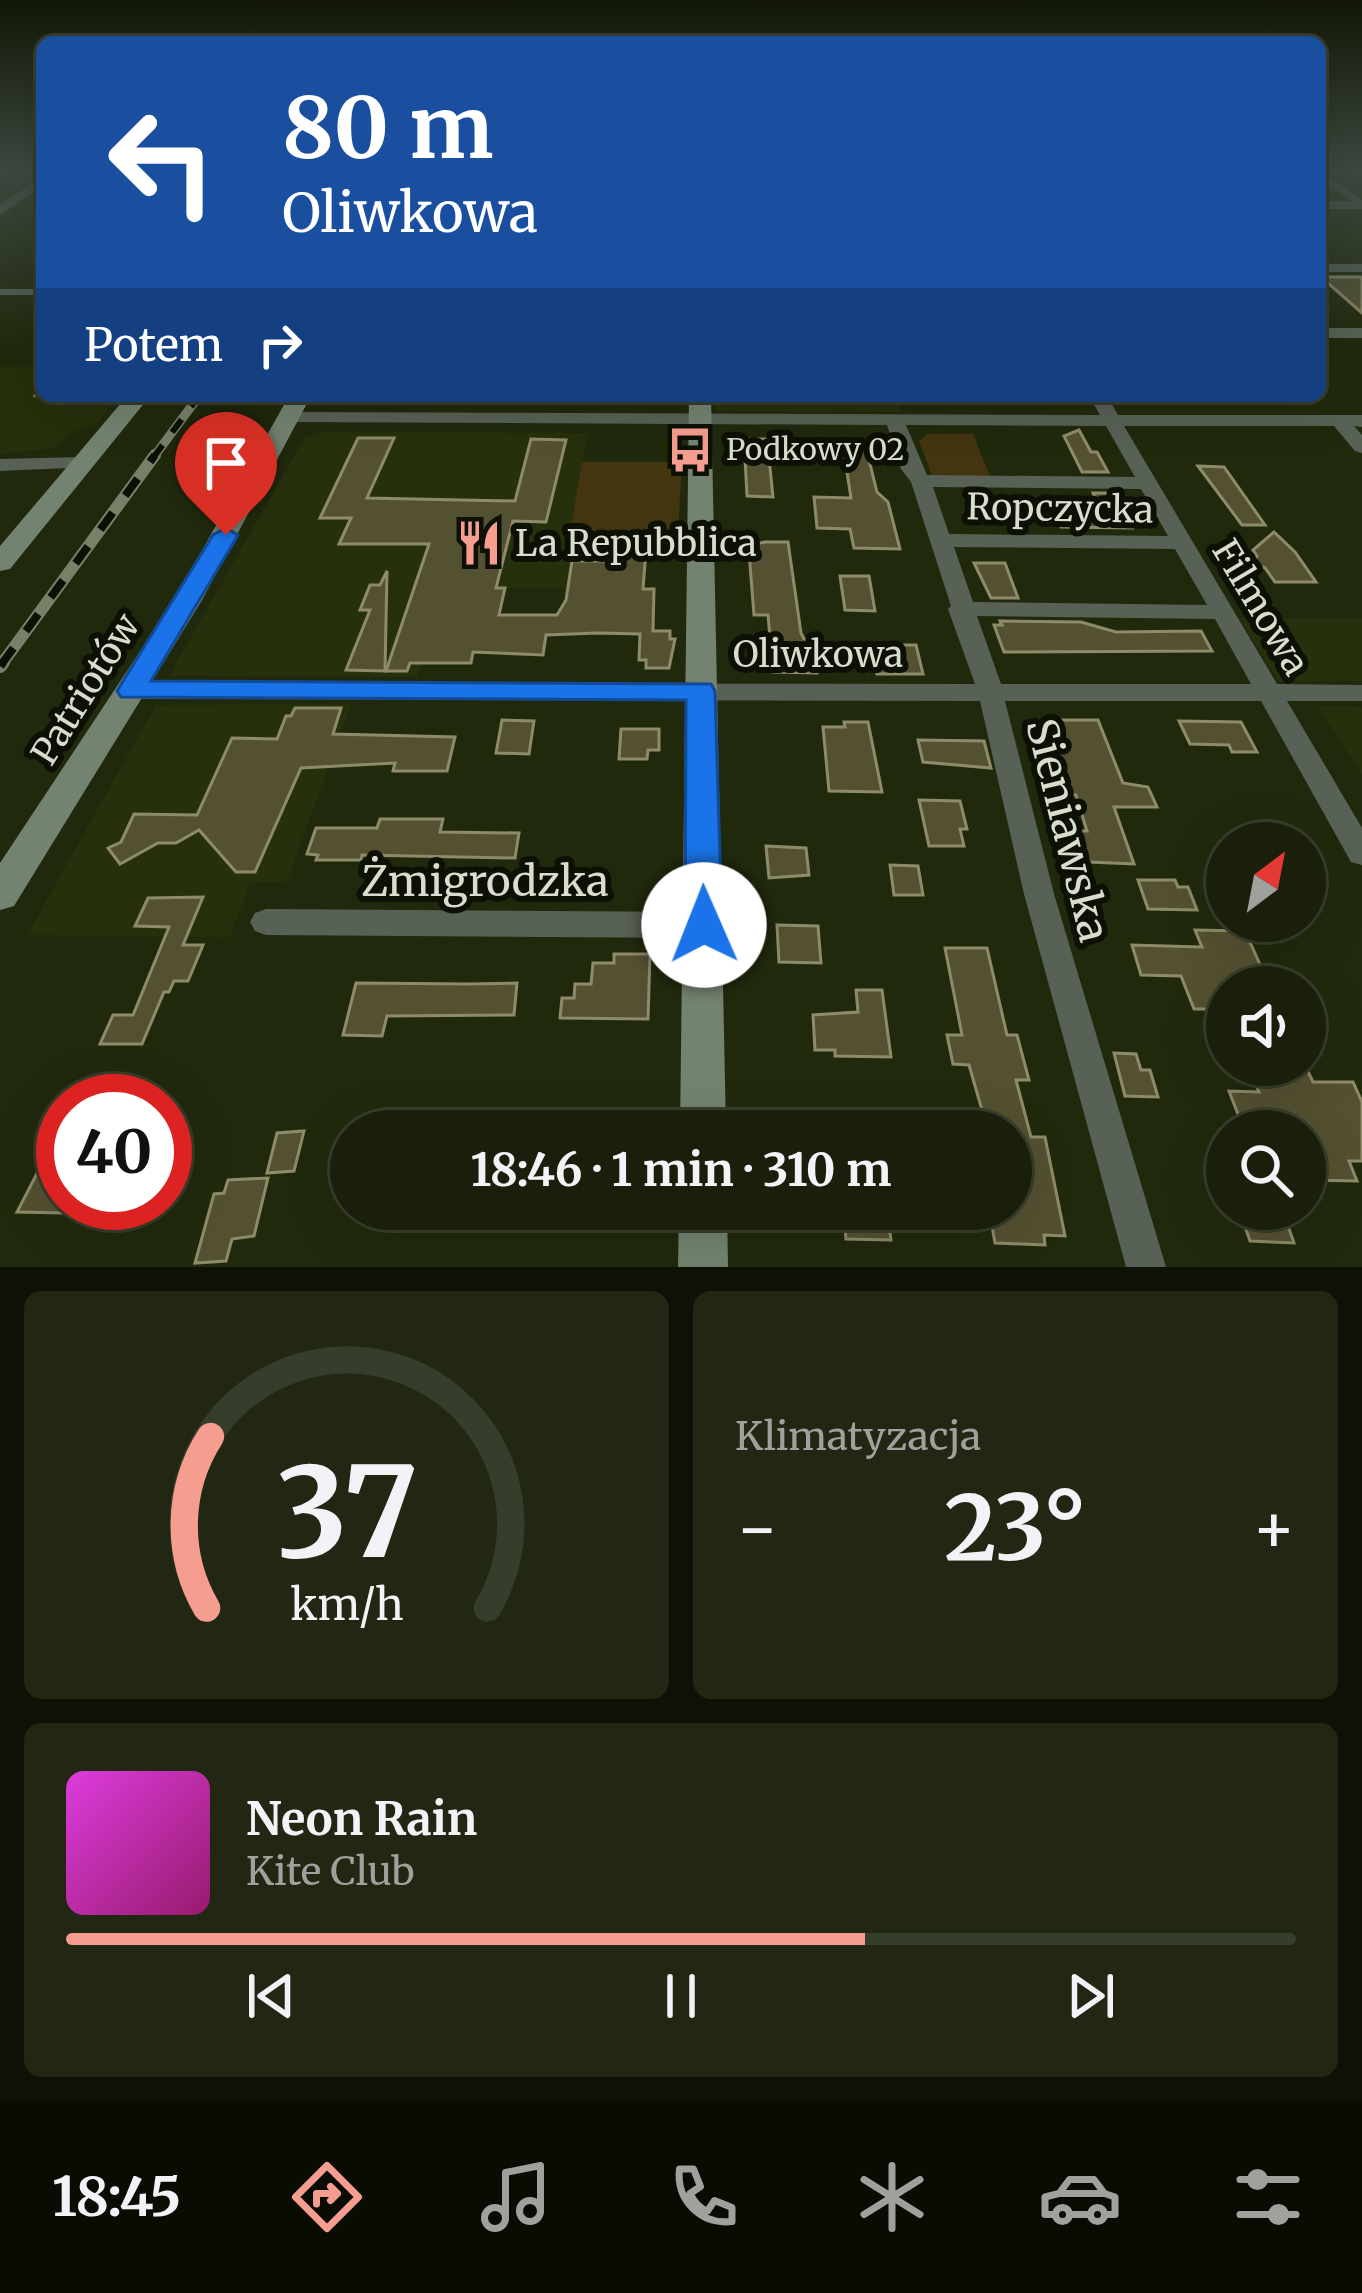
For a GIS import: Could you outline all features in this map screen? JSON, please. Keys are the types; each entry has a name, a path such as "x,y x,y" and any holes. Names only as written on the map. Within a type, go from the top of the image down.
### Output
{"main road":[{"path":"0,563 134,402"},
{"name":"Patriotów","path":"0,895 233,522 294,406"},
{"path":"701,407 703,1110"},
{"path":"703,1230 703,1267"}],"street":[{"path":"1326,268 1362,268"},
{"path":"1326,333 1362,333"},
{"name":"Filmowa","path":"1102,402 1362,854"},
{"path":"294,406 701,407 895,420 1362,421"},
{"name":"Sieniawska","path":"895,420 911,469 921,481 990,690 1045,916 1146,1267"},
{"path":"1339,421 1362,447"},
{"path":"0,465 84,463"},
{"path":"921,481 1146,483"},
{"name":"Ropczycka","path":"938,540 1180,543"},
{"path":"960,610 1221,611"},
{"name":"Oliwkowa","path":"131,691 1362,693"},
{"name":"Żmigrodzka","path":"266,922 704,925"}],"lane":[{"path":"0,292 36,292"}],"shaded area":[{"path":"0,367 36,367 36,402 115,402 96,424 70,433 55,448 0,454"},
{"path":"715,402 898,402 901,412 715,411"},
{"path":"321,431 588,433 570,530 576,531 567,589 444,587 417,677 169,676 305,437"},
{"path":"927,434 973,434 991,479 933,478 919,441"},
{"path":"582,462 682,462 678,531 570,531"},
{"path":"1239,618 1362,618 1362,681 1278,681"},
{"path":"156,705 351,705 287,881 250,883 230,937 27,935"},
{"path":"1317,706 1362,707 1362,775"}],"building":[{"path":"1326,277 1362,277 1362,313 1326,281"},
{"path":"1079,430 1108,472 1082,472 1064,436"},
{"path":"358,438 394,438 367,498 515,501 531,439 566,440 546,522 513,521 496,588 505,588 499,615 557,615 566,600 572,561 614,561 615,551 646,551 643,589 654,589 653,631 670,631 670,639 675,639 669,668 646,668 646,660 639,660 640,634 598,633 546,635 543,655 473,652 471,663 410,663 407,671 386,671 429,544 339,544 351,518 320,518"},
{"path":"873,438 869,460 877,492 888,502 900,549 854,548 850,529 817,528 814,497 851,498 844,453"},
{"path":"744,439 767,439 773,497 747,496"},
{"path":"1198,466 1224,467 1265,525 1242,525"},
{"path":"1093,493 1113,493 1132,528 1061,527 1053,508 1098,505"},
{"path":"1274,532 1316,582 1275,582 1265,568 1250,561 1257,556 1253,550"},
{"path":"788,542 801,633 804,639 815,641 817,673 773,672 768,615 754,615 750,565 750,545"},
{"path":"974,563 1005,563 1018,598 991,598"},
{"path":"387,571 385,671 346,670 370,610 360,610 370,585 380,585"},
{"path":"840,576 869,576 875,611 845,610"},
{"path":"1000,621 1081,622 1116,632 1201,631 1212,651 1004,652 994,625 1002,625"},
{"path":"872,645 916,645 923,674 877,674"},
{"path":"295,708 341,708 333,734 455,737 447,771 393,771 395,763 301,768 255,872 236,872 199,830 176,843 158,843 120,864 108,848 121,842 134,814 197,815 232,738 277,739 286,716"},
{"path":"502,720 534,721 529,754 496,753"},
{"path":"1045,720 1098,720 1123,783 1148,787 1157,807 1114,807 1134,864 1088,862 1084,851 1070,850 1064,830 1087,831 1076,795 1069,794 1057,752 1038,752 1030,727 1048,727"},
{"path":"1179,721 1241,722 1257,752 1232,752 1229,745 1190,744"},
{"path":"844,722 868,722 882,792 829,791 823,727 845,727"},
{"path":"621,729 659,729 659,750 648,750 647,759 619,759"},
{"path":"918,740 984,741 991,768 923,762"},
{"path":"919,800 960,801 967,829 960,829 964,846 929,846"},
{"path":"380,819 443,819 440,832 519,833 515,858 362,855 361,860 316,860 318,855 307,854 316,828 377,828"},
{"path":"766,846 806,848 809,875 769,878"},
{"path":"890,865 918,866 923,895 894,895"},
{"path":"1138,880 1175,880 1178,887 1188,887 1197,910 1148,909"},
{"path":"203,897 183,945 203,945 188,981 174,981 169,992 164,992 142,1044 100,1044 113,1015 133,1015 169,927 135,926 148,898"},
{"path":"777,925 818,926 821,963 779,962"},
{"path":"1195,930 1206,930 1206,942 1250,942 1261,966 1206,966 1206,1009 1194,1009 1181,976 1141,975 1132,945 1202,947"},
{"path":"945,948 987,948 1007,1035 1017,1035 1029,1080 1016,1080 1024,1110 982,1110 969,1065 953,1064 947,1035 962,1035"},
{"path":"614,954 650,954 648,1019 560,1018 562,998 574,998 575,984 591,984 593,963 614,963"},
{"path":"356,983 517,983 514,1015 387,1016 382,1036 343,1035"},
{"path":"856,990 882,990 891,1057 835,1056 835,1050 815,1050 813,1015 858,1012"},
{"path":"1114,1053 1136,1054 1141,1070 1150,1070 1158,1097 1125,1096"},
{"path":"1353,1082 1362,1102 1362,1161 1349,1161 1357,1181 1326,1180 1326,1110 1236,1110 1229,1091 1259,1092 1257,1086"},
{"path":"304,1131 294,1171 267,1173 277,1133"},
{"path":"1032,1137 1045,1137 1065,1236 1044,1235 1045,1245 995,1243 993,1230 1032,1230"},
{"path":"36,1175 36,1212 17,1212"},
{"path":"268,1178 254,1236 232,1239 226,1261 195,1263 214,1194 224,1193 228,1180"},
{"path":"845,1230 890,1230 891,1240 846,1239"},
{"path":"1246,1230 1289,1230 1294,1243 1250,1241"}],"railway":[{"path":"153,458 195,402"},
{"path":"1,665 155,455"},
{"path":"0,666 3,662"}],"place":[{"name":"Podkowy 02","path":"690,450"},
{"name":"La Repubblica","path":"479,543"}],"route":[{"path":"226,535 131,691 700,691 704,925"}]}
